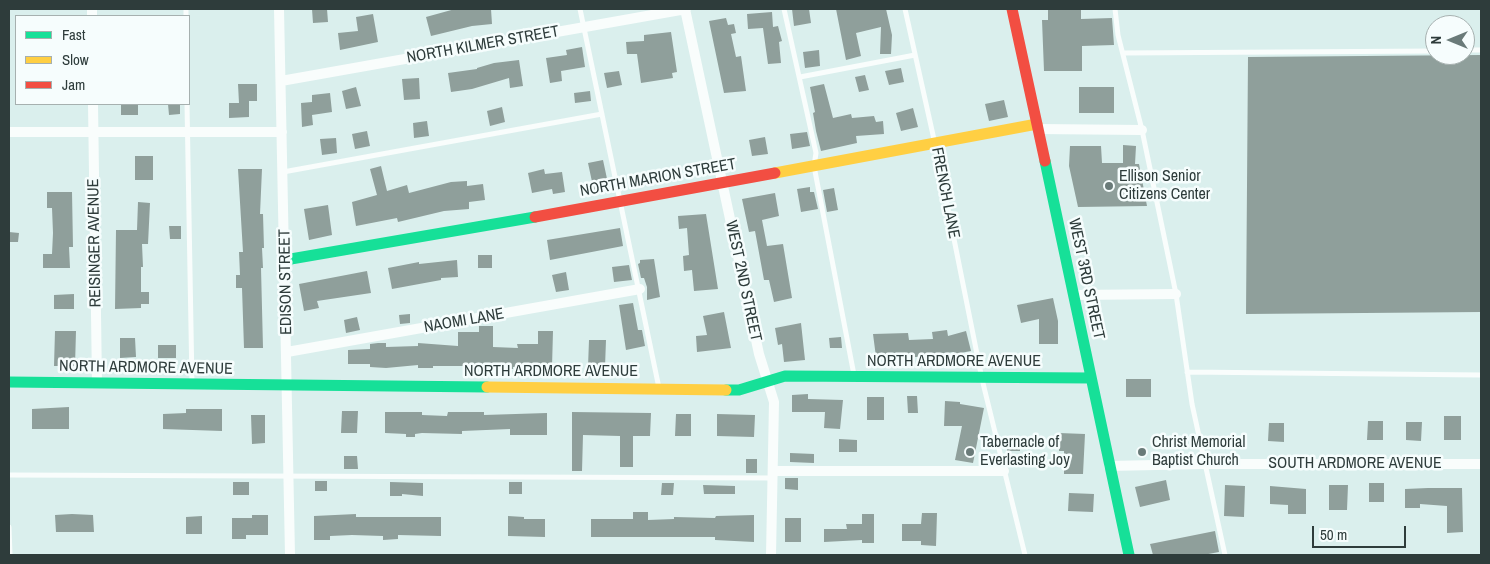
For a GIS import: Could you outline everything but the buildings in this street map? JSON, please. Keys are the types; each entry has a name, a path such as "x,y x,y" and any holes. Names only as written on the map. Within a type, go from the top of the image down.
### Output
{"street":[{"name":"EDISON STREET","path":"280,9 290,555"},
{"name":"NORTH KILMER STREET","path":"281,81 685,9"},
{"name":"WEST 2ND STREET","path":"685,9 759,354 774,402 771,555"},
{"name":"WEST 3RD STREET","path":"1012,9 1129,555"},
{"name":"REISINGER AVENUE","path":"93,105 97,383"},
{"path":"1037,127 1142,130"},
{"name":"NORTH MARION STREET","path":"285,260 1037,127"},
{"path":"9,132 282,132"},
{"name":"NAOMI LANE","path":"287,352 640,290"},
{"path":"1074,295 1176,294"},
{"name":"NORTH ARDMORE AVENUE","path":"9,382 739,390 785,376 982,379 1091,378"},
{"name":"SOUTH ARDMORE AVENUE","path":"1109,466 1481,464"},
{"path":"773,475 1004,471"}],"lane":[{"path":"580,9 640,290 659,389"},
{"path":"784,9 816,153 814,166 855,378"},
{"name":"FRENCH LANE","path":"905,9 935,144 982,379 1025,555"},
{"path":"1115,9 1176,294 1203,464 1225,555"},
{"path":"1123,53 1425,51"},
{"path":"800,77 915,55"},
{"path":"187,105 192,384"},
{"path":"283,172 602,114"},
{"path":"1187,372 1481,375"},
{"path":"9,474 773,475"},
{"path":"9,526 10,555"}],"traffic: fast":[{"path":"1045,161 1129,555"},
{"path":"285,260 535,217"},
{"path":"726,390 739,390 785,376 1091,378"},
{"path":"9,382 487,387"}],"traffic: slow":[{"path":"775,173 1037,124"},
{"path":"487,387 726,390"}],"traffic: jam":[{"path":"1012,9 1045,161"},
{"path":"535,217 775,173"}],"place":[{"name":"Ellison Senior Citizens Center","path":"1109,186"},
{"name":"Tabernacle of Everlasting Joy","path":"970,452"},
{"name":"Christ Memorial Baptist Church","path":"1142,452"}]}
